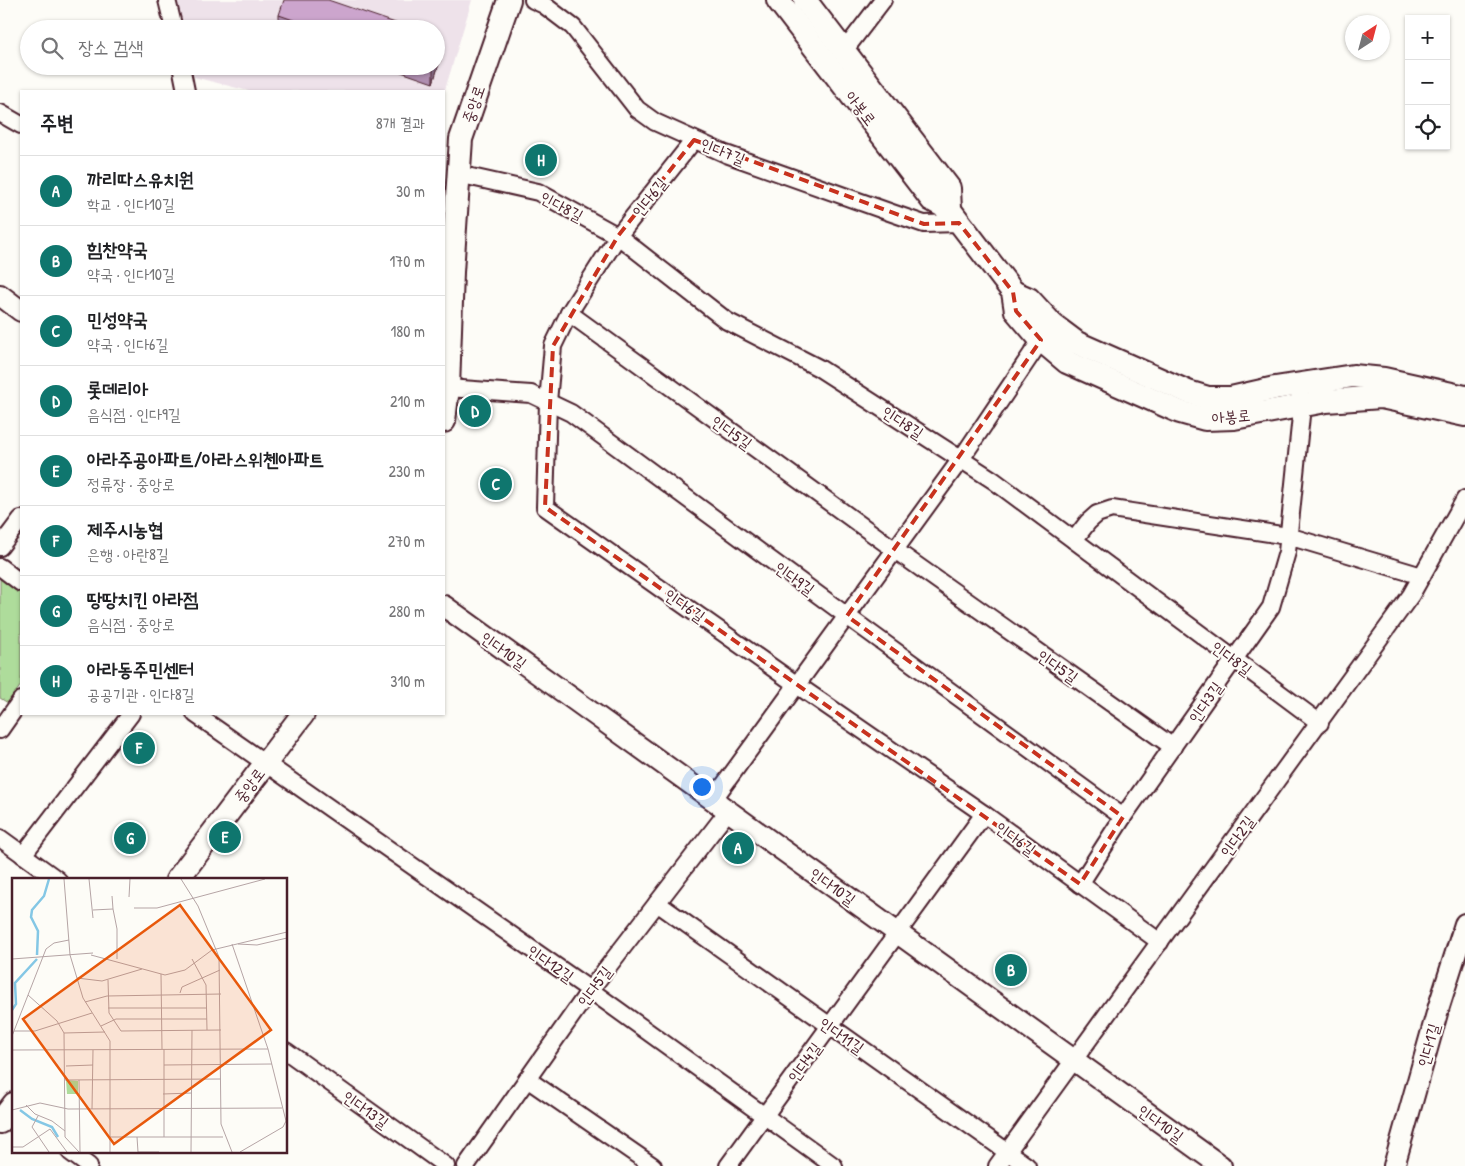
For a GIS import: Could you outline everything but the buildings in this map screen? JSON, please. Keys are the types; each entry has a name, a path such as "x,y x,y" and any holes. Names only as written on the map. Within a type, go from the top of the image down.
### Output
{"main road":[{"name":"중앙로","path":"445,413 448,388 448,270 461,139 509,0"},
{"name":"아봉로","path":"778,0 932,200 954,216 1013,292 1016,311 1041,340 1067,362 1180,412 1205,419 1234,418 1353,376 1384,379 1465,397"},
{"name":"아봉로","path":"805,0 949,188 954,216"},
{"name":"아봉로","path":"1013,292 1030,299 1053,325 1077,343 1188,392 1208,398 1231,398 1274,388 1326,401 1381,397 1465,415"},
{"name":"중앙로","path":"179,878 302,715"}],"street":[{"path":"167,0 172,20"},
{"name":"인다7길","path":"533,0 544,5 573,27 637,109 655,122 726,154 924,224 954,216"},
{"path":"844,51 883,0"},
{"path":"183,75 186,90"},
{"path":"0,113 20,124"},
{"name":"인다6길","path":"694,140 618,236 569,313 553,346 548,402 546,507 797,685 984,814 1160,942"},
{"name":"인다8길","path":"458,174 538,192 618,236 728,321 819,368 993,480 1320,723"},
{"path":"0,295 20,310"},
{"name":"인다5길","path":"569,313 895,550 1173,747"},
{"name":"인다5길","path":"466,1166 590,990 657,903 797,685 961,459 1041,340"},
{"name":"인다9길","path":"448,388 531,394 571,413 1123,817"},
{"name":"인다3길","path":"1080,884 1123,817 1271,607 1287,552 1300,395"},
{"name":"인다2길","path":"997,1166 1411,596 1465,499"},
{"path":"1074,540 1097,514 1112,509 1288,536 1422,576"},
{"path":"0,547 20,520"},
{"path":"0,567 20,582"},
{"name":"인다10길","path":"445,607 1221,1166"},
{"path":"0,730 19,703"},
{"path":"23,855 130,715"},
{"name":"인다12길","path":"197,715 590,990 834,1166"},
{"name":"인다4길","path":"728,1166 984,814"},
{"path":"0,838 55,878"},
{"name":"인다11길","path":"657,903 1027,1166"},
{"name":"인다1길","path":"1394,1166 1439,1006 1465,924"},
{"name":"인다13길","path":"288,1052 446,1166"},
{"path":"527,1079 653,1166"},
{"path":"73,1154 90,1166"}],"highlighted area":[{"path":"694,140 924,224 959,223 1013,292 1016,311 1041,340 847,616 1123,817 1080,884 545,507 553,346 618,236"}],"shaded area":[{"path":"177,0 472,0 445,90 245,90 194,77 194,75 445,75 445,20 181,20"}],"green space":[{"path":"0,567 20,584 20,686 8,703 0,698"}],"place":[{"name":"아라동주민센터","path":"541,160"},
{"name":"롯데리아","path":"475,411"},
{"name":"민성약국","path":"496,484"},
{"name":"제주시농협","path":"139,748"},
{"name":"아라주공아파트/아라스위첸아파트","path":"225,837"},
{"name":"땅땅치킨 아라점","path":"130,838"},
{"name":"까리따스유치원","path":"738,848"},
{"name":"힘찬약국","path":"1011,970"}]}
